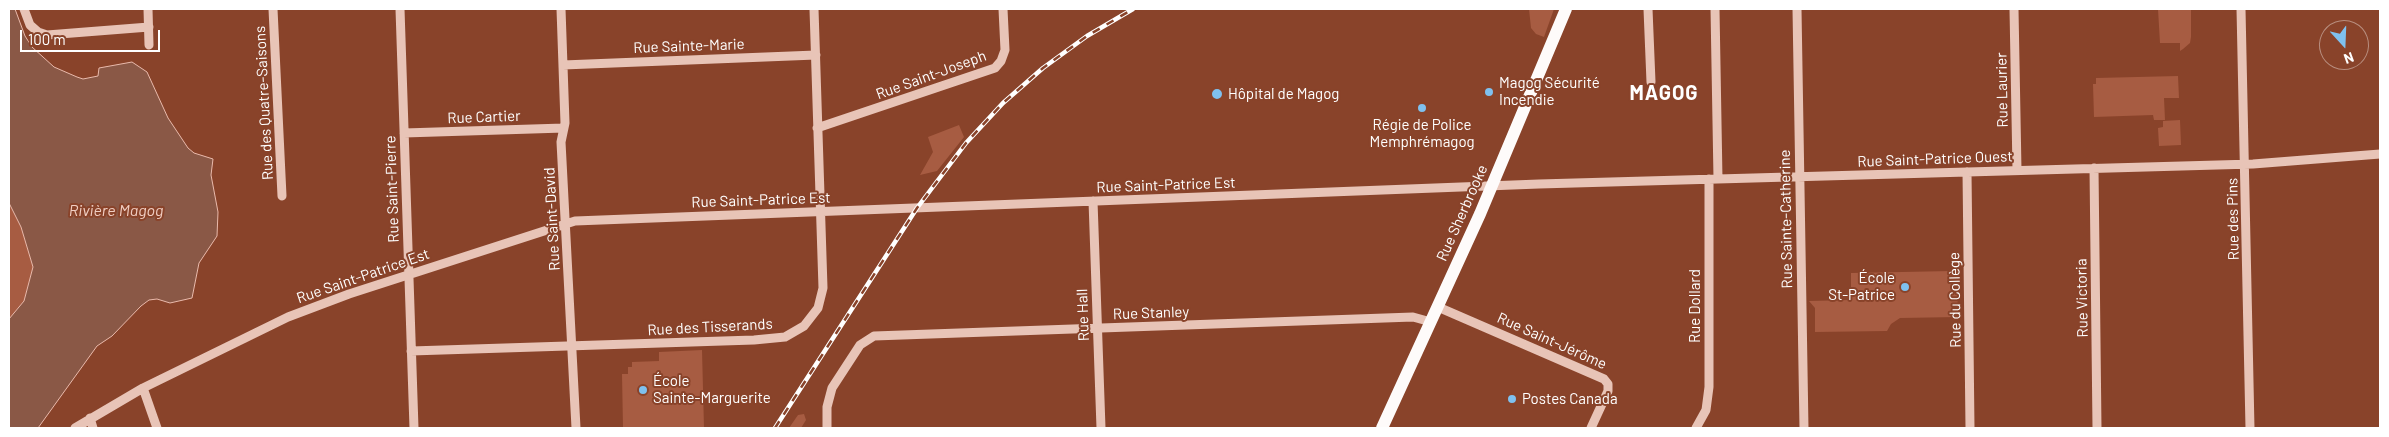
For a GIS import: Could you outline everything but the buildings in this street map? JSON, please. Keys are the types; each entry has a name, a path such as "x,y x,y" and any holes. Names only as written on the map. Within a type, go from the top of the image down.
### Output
{"main road":[{"name":"Rue Sherbrooke","path":"1382,428 1438,307 1566,9"}],"street":[{"path":"24,9 30,25 38,32 47,35 149,27"},
{"path":"148,9 150,45"},
{"name":"Rue des Quatre-Saisons","path":"273,9 282,196"},
{"name":"Rue Saint-Pierre","path":"400,9 414,428"},
{"name":"Rue Saint-David","path":"561,9 564,128 561,142 576,428"},
{"name":"Rue des Tisserands","path":"411,351 754,340 778,338 792,334 804,326 814,315 822,295 814,9"},
{"name":"Rue Saint-Joseph","path":"817,128 995,68 1002,61 1005,50 1002,9"},
{"path":"1648,9 1651,82"},
{"name":"Rue Dollard","path":"1696,428 1704,415 1709,395 1715,9"},
{"name":"Rue Sainte-Catherine","path":"1797,9 1804,428"},
{"name":"Rue Laurier","path":"2014,9 2017,170"},
{"name":"Rue des Pins","path":"2241,9 2246,164 2250,428"},
{"name":"Rue Sainte-Marie","path":"562,65 816,55"},
{"name":"Rue Cartier","path":"404,133 564,128"},
{"name":"Rue Saint-Patrice Ouest","path":"1491,186 2246,164 2380,154"},
{"name":"Rue Victoria","path":"2094,168 2097,428"},
{"name":"Rue du Collège","path":"1967,172 1970,428"},
{"name":"Rue Saint-Patrice Est","path":"75,428 143,388 288,317 408,274 566,223 585,220 1491,186"},
{"name":"Rue Hall","path":"1093,201 1100,428"},
{"name":"Rue Saint-Jérôme","path":"1438,307 1604,379 1608,384 1608,391 1591,428"},
{"name":"Rue Stanley","path":"827,428 827,407 832,388 860,345 870,338 880,335 1413,317 1431,322"},
{"path":"143,388 157,428"},
{"path":"90,418 93,428"}],"shaded area":[{"path":"1529,9 1554,9 1544,37 1536,34 1531,28"},
{"path":"2158,9 2191,9 2190,43 2180,51 2180,43 2160,43"},
{"path":"2178,76 2179,98 2164,98 2165,120 2154,120 2153,115 2094,117 2093,84 2096,84 2096,78"},
{"path":"2180,120 2181,145 2159,146 2158,128 2163,127 2163,121"},
{"path":"959,125 964,137 937,171 920,175 933,152 928,137"},
{"path":"9,203 21,227 33,267 24,301 9,319"},
{"path":"1952,271 1957,283 1958,317 1900,318 1891,324 1887,331 1815,332 1815,308 1809,301 1851,300 1851,273"},
{"name":"École Sainte-Marguerite","path":"702,350 704,428 623,428 622,374 628,374 628,367 632,367 632,362 659,361 659,352"},
{"path":"804,414 806,420 801,428 789,428 798,415"}],"water":[{"name":"Rivière Magog","path":"9,9 15,9 25,36 32,47 54,67 83,79 98,76 99,68 132,62 147,72 168,118 188,148 194,153 213,159 211,175 218,212 217,236 199,263 192,298 170,303 157,299 149,300 141,306 112,336 97,346 38,428 9,428 9,319 24,301 33,267 21,227 9,203"}],"railway":[{"path":"775,428 917,208 966,143 1003,103 1043,68 1087,36 1133,9"}],"place":[{"name":"Magog Sécurité Incendie","path":"1489,92"},
{"name":"Hôpital de Magog","path":"1217,94"},
{"name":"Régie de Police Memphrémagog","path":"1422,108"},
{"name":"École St-Patrice","path":"1905,287"},
{"name":"École Sainte-Marguerite","path":"643,390"},
{"name":"Postes Canada","path":"1512,399"}],"district":[{"name":"MAGOG","path":"1664,93"}]}
